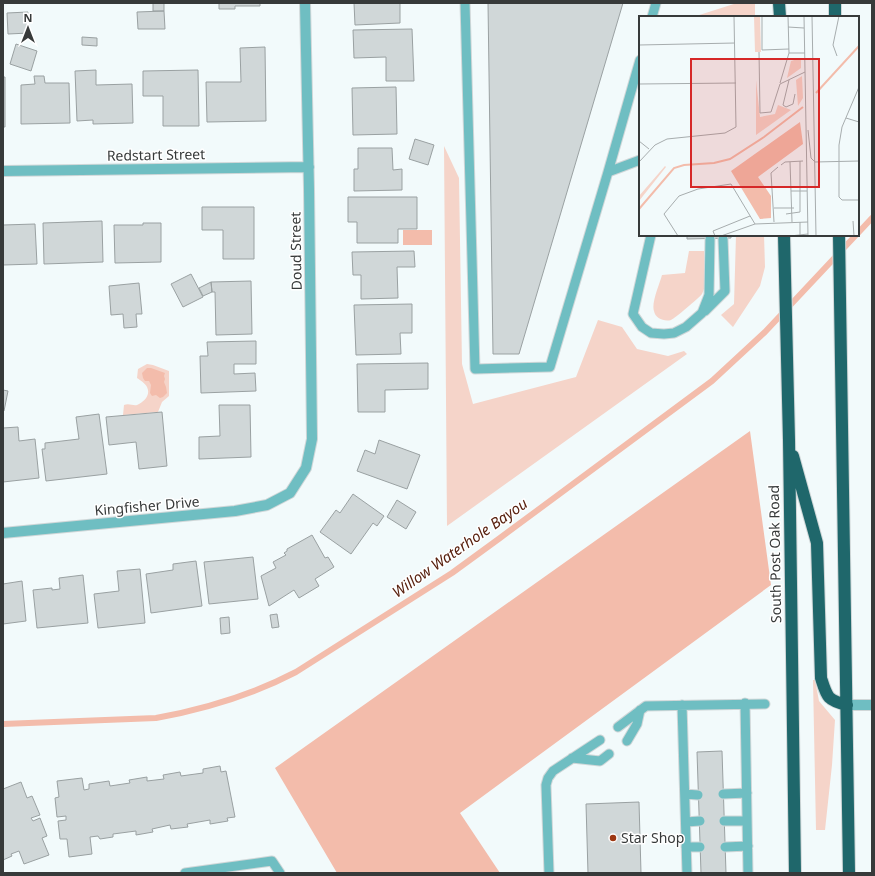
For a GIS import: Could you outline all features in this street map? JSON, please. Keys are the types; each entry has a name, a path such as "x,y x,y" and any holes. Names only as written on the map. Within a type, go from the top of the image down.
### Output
{"highway":[{"path":"779,3 780,16"},
{"path":"834,3 835,16"},
{"name":"South Post Oak Road","path":"784,236 786,381 789,440 795,873"},
{"path":"839,236 849,873"},
{"path":"789,440 817,543 821,678 826,692 833,701 847,705"}],"street":[{"name":"Doud Street","path":"290,493 306,468 312,439 309,167 305,3"},
{"name":"Redstart Street","path":"3,172 309,167"},
{"name":"Kingfisher Drive","path":"3,533 235,511 267,505 290,493"},
{"path":"847,705 872,705"}],"lane":[{"path":"465,3 475,369 550,367 639,64"},
{"path":"652,16 656,3"},
{"path":"608,172 639,160"},
{"path":"652,236 633,314 642,326 651,333 664,334 674,333 686,327 725,291 723,239"},
{"path":"702,313 709,295 710,239"},
{"path":"618,727 646,706 745,703 765,704"},
{"path":"745,703 748,873"},
{"path":"682,705 687,873"},
{"path":"627,741 637,724 640,710"},
{"path":"549,873 546,785 548,778 553,771 600,740"},
{"path":"572,758 600,761 609,754"},
{"path":"723,794 747,793"},
{"path":"685,794 698,795"},
{"path":"724,822 747,821"},
{"path":"686,822 700,822"},
{"path":"726,847 748,846"},
{"path":"686,848 700,847"},
{"path":"185,873 272,860 280,873"}],"shaded area":[{"path":"737,3 755,3 755,16 696,16"},
{"path":"444,146 459,178 462,364 473,404 576,377 598,320 622,327 637,349 668,356 684,351 687,354 447,526"},
{"path":"403,230 432,230 432,245 403,245"},
{"path":"736,236 764,236 765,267 760,286 733,327 721,315 734,304"},
{"path":"689,251 704,251 704,290 702,294 687,308 671,320 660,319 656,316 653,307 662,275 685,273"},
{"path":"147,364 169,371 169,396 162,402 158,412 123,415 124,405 137,405 144,400 148,393 147,387 137,378 138,369"},
{"path":"147,368 165,373 164,382 167,393 163,397 160,398 156,395 152,396 150,393 151,385 149,381 145,381 142,373"},
{"path":"750,431 771,585 460,813 500,873 337,873 275,768"},
{"path":"813,680 815,680 819,701 835,720 825,830 816,830"}],"building":[{"path":"153,3 164,3 164,11 153,11"},
{"path":"219,3 260,3 260,6 235,6 235,9 219,9"},
{"path":"354,3 400,3 400,23 355,25"},
{"path":"488,3 623,3 519,354 493,354"},
{"path":"164,11 165,29 138,29 137,12"},
{"path":"28,12 29,33 8,34 7,13"},
{"path":"412,29 414,81 386,81 386,57 354,58 353,30"},
{"path":"82,37 97,38 97,46 82,45"},
{"path":"16,44 37,51 31,71 10,64"},
{"path":"265,47 266,121 207,122 206,82 241,82 240,48"},
{"path":"96,70 96,85 132,84 133,123 93,124 93,120 77,121 75,71"},
{"path":"198,70 199,126 163,126 163,96 143,96 143,71"},
{"path":"34,76 44,76 45,83 69,83 70,123 21,124 21,85 35,84"},
{"path":"3,77 5,77 5,127 3,127"},
{"path":"396,87 397,134 353,135 352,88"},
{"path":"415,139 434,145 428,165 409,159"},
{"path":"358,148 392,148 393,170 402,169 402,190 354,191 354,169 358,169"},
{"path":"348,197 417,197 417,229 398,229 398,243 357,243 357,222 348,222"},
{"path":"202,207 254,207 254,259 223,259 223,230 202,230"},
{"path":"102,221 103,262 44,264 43,223"},
{"path":"143,223 161,223 161,262 115,263 114,225 143,225"},
{"path":"35,224 37,264 3,265 3,225"},
{"path":"687,236 731,236 731,238 687,239"},
{"path":"414,251 415,267 397,267 398,298 361,299 361,275 353,275 352,252"},
{"path":"191,274 203,297 183,307 171,284"},
{"path":"251,281 252,334 216,335 215,292 212,292 211,282"},
{"path":"211,282 212,292 203,296 199,288"},
{"path":"139,283 142,314 136,314 137,327 124,328 123,314 111,315 109,286"},
{"path":"412,304 412,333 400,333 401,354 356,355 354,305"},
{"path":"256,341 256,364 234,364 234,374 255,373 256,391 201,393 200,356 208,356 207,342"},
{"path":"428,363 428,389 385,390 385,412 358,412 357,364"},
{"path":"3,390 8,391 4,411 3,411"},
{"path":"219,405 250,405 251,457 199,459 199,437 220,436"},
{"path":"162,412 167,466 139,469 136,442 109,445 106,417"},
{"path":"99,414 107,474 46,481 42,449 45,449 45,443 79,439 76,417"},
{"path":"18,427 19,441 35,439 39,478 3,482 3,428"},
{"path":"379,440 420,455 407,489 357,471 365,450 375,454"},
{"path":"353,494 384,516 377,526 373,523 351,554 320,532 336,510 340,513"},
{"path":"397,500 416,512 406,529 387,517"},
{"path":"312,535 325,558 328,557 334,567 315,579 319,586 299,598 294,590 269,606 261,576 276,568 273,562 286,555 284,553 287,549"},
{"path":"253,557 258,599 209,604 204,562"},
{"path":"196,561 202,606 151,613 146,574 173,570 173,564"},
{"path":"140,569 145,623 98,628 94,594 119,591 117,571"},
{"path":"83,575 88,623 37,628 33,590 52,588 52,590 60,589 59,578"},
{"path":"22,581 26,621 3,624 3,584"},
{"path":"277,614 279,627 272,628 270,615"},
{"path":"229,617 230,633 221,634 220,618"},
{"path":"722,751 726,873 701,873 697,752"},
{"path":"220,766 221,772 226,771 235,817 227,818 228,821 210,824 210,820 187,824 188,827 171,829 170,825 152,829 153,832 136,835 136,831 113,834 113,837 100,839 98,836 90,837 92,854 69,857 67,839 60,839 58,821 66,820 66,816 57,817 55,798 59,797 57,781 82,778 84,790 89,789 89,784 109,781 110,786 130,783 129,780 147,777 147,781 164,779 163,775 180,772 181,776 203,773 203,769"},
{"path":"21,782 27,798 32,796 40,815 31,818 33,821 40,818 47,836 42,838 49,855 24,864 19,851 11,854 12,856 3,860 3,789"},
{"name":"Star Shop","path":"639,802 641,873 588,873 586,804"}],"waterway":[{"name":"Willow Waterhole Bayou","path":"859,232 872,218"},
{"name":"Willow Waterhole Bayou","path":"3,724 156,718 210,706 262,688 296,672 452,573 712,381 765,332 855,236"}],"place":[{"name":"Star Shop","path":"613,838"}]}
